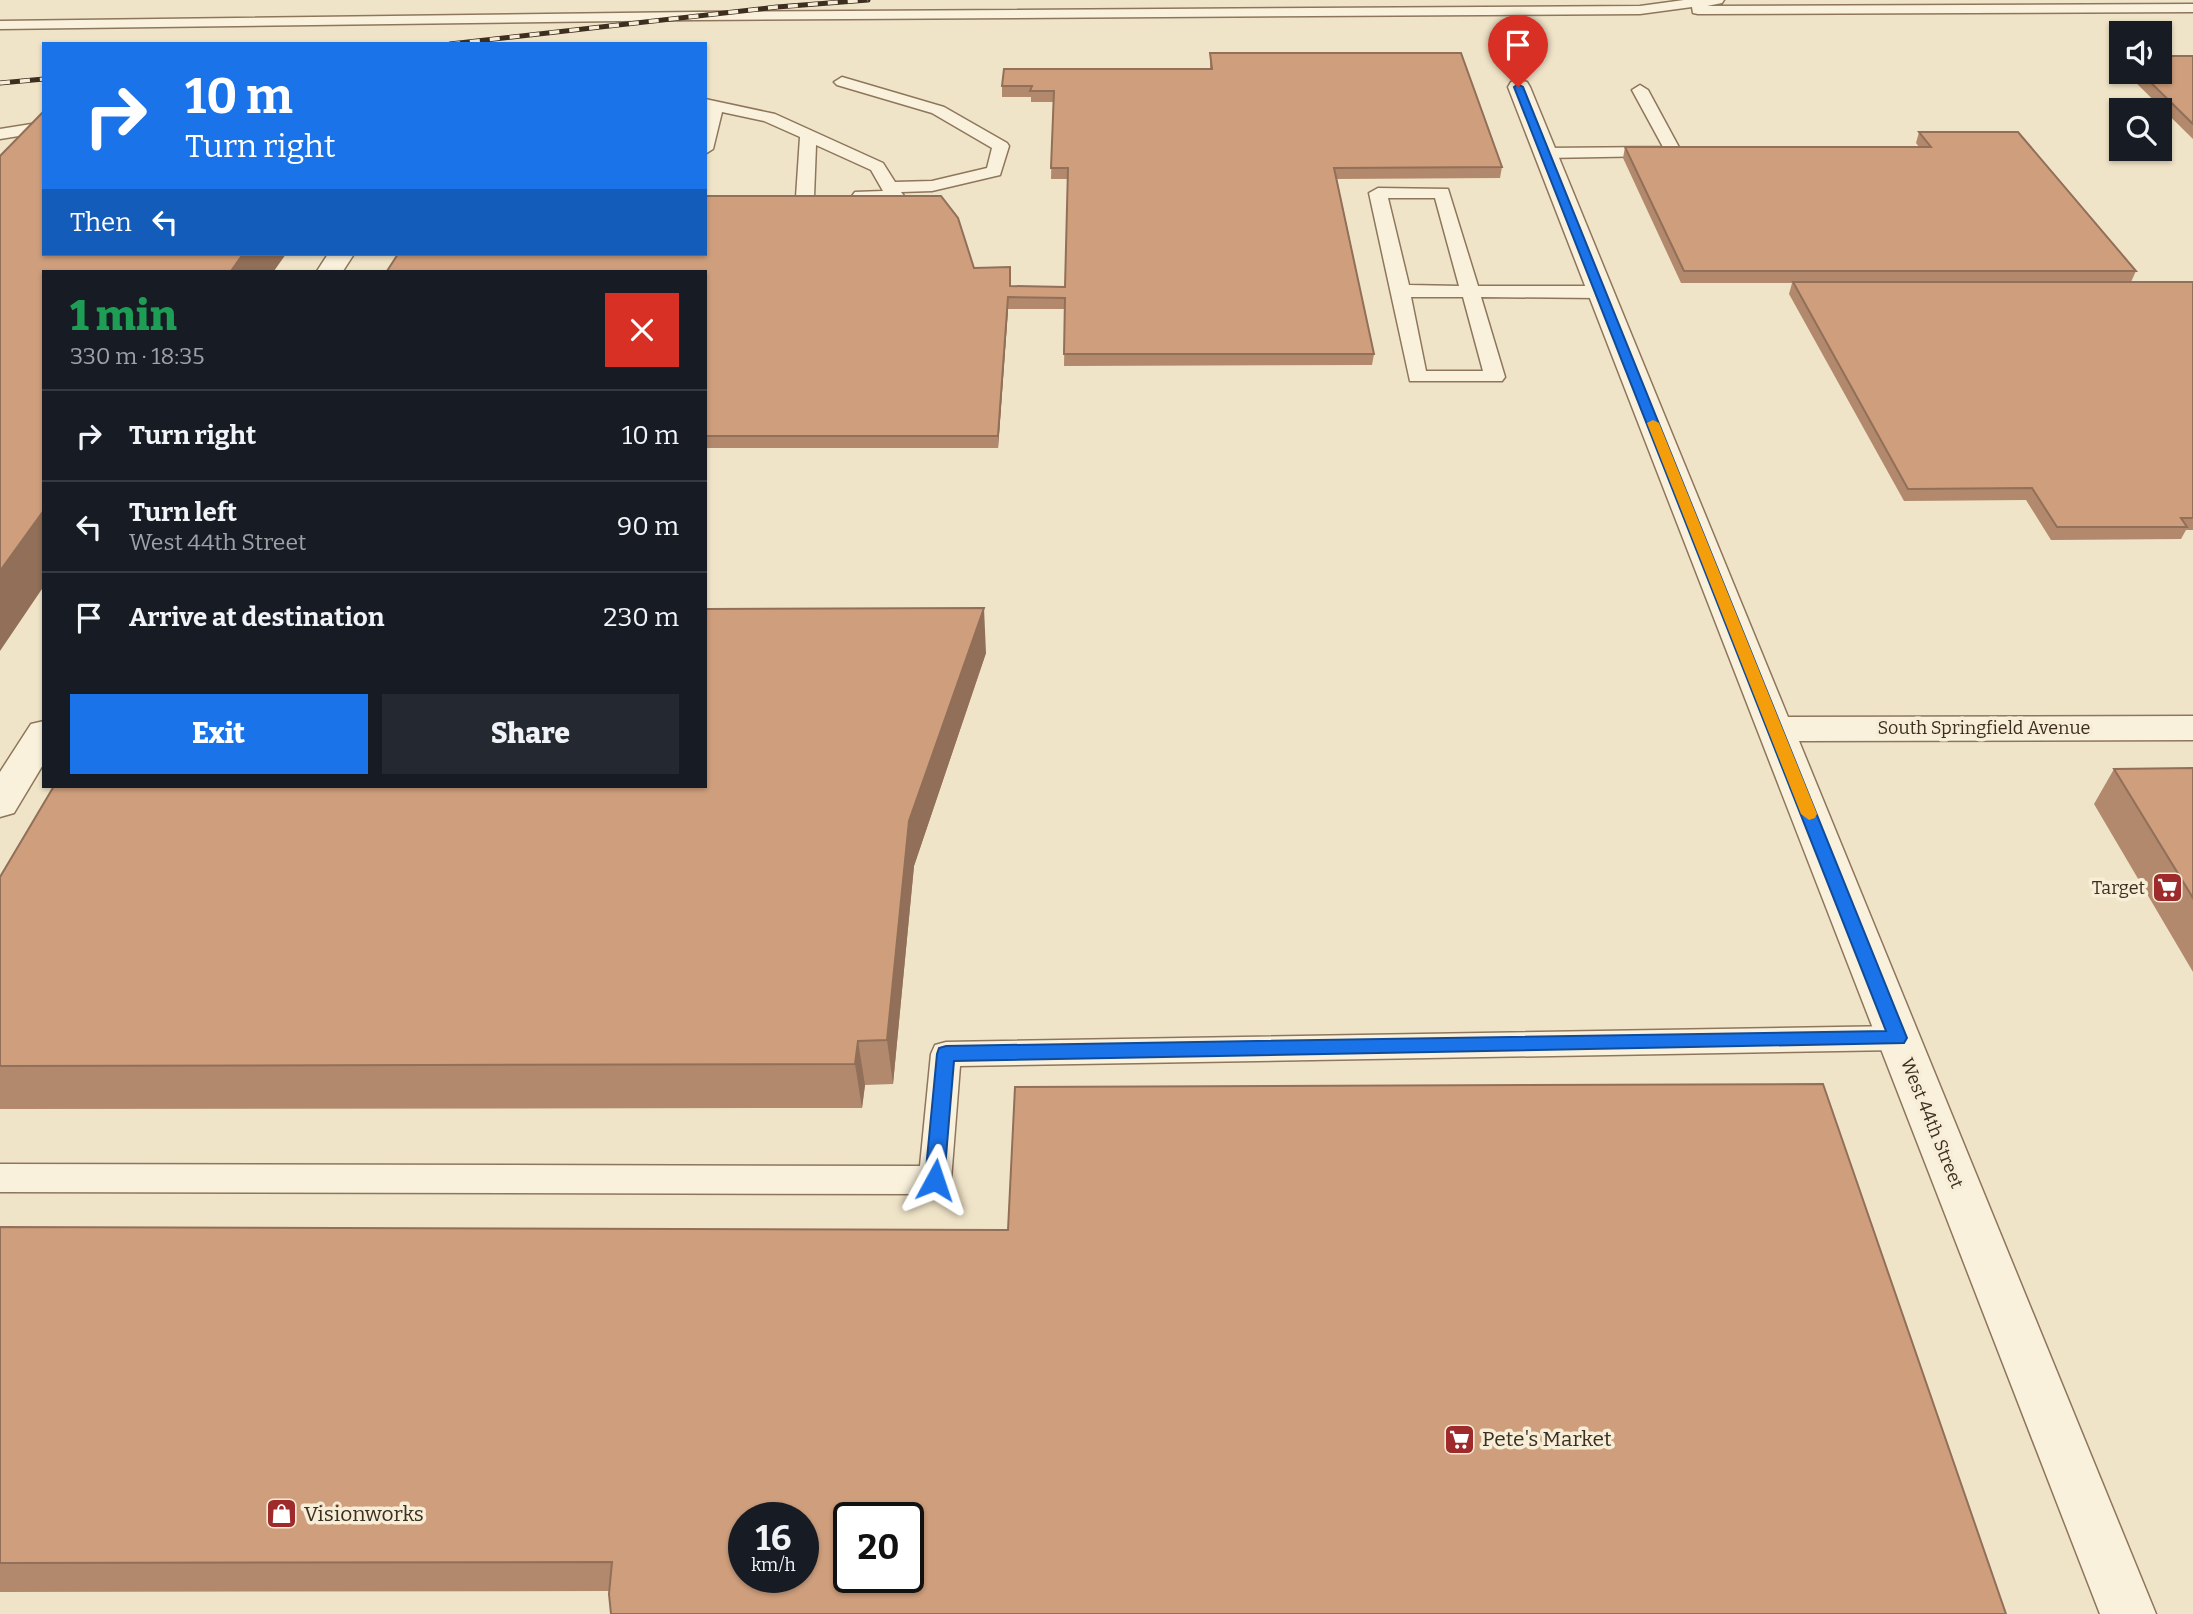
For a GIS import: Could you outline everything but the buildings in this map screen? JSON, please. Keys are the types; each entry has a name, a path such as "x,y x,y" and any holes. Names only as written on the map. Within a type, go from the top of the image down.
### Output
{"street":[{"name":"West 44th Street","path":"1518,87 2128,1614"},
{"name":"South Springfield Avenue","path":"1775,729 2193,728"},
{"path":"0,803 42,736"}],"lane":[{"path":"1640,10 1717,0"},
{"path":"0,25 1357,7 1640,10 2193,8"},
{"path":"842,82 938,110 1001,146 994,171 932,186 889,187"},
{"path":"1545,153 1680,151 1640,90"},
{"path":"707,131 710,105 769,117 877,167 895,196 844,196"},
{"path":"0,134 42,127"},
{"path":"0,149 18,131"},
{"path":"805,197 808,135"},
{"path":"1378,193 1442,193 1495,377 1417,377 1401,291 1378,193"},
{"path":"1401,291 1600,292"},
{"path":"0,1178 935,1180 946,1054 1898,1038"}],"railway":[{"path":"468,42 777,7 868,0"},
{"path":"0,83 42,79"}],"slow traffic":[{"path":"1653,423 1809,814"}],"place":[{"name":"Target","path":"2168,888"},
{"name":"Pete's Market","path":"1459,1439"},
{"name":"Visionworks","path":"281,1514"}],"route":[{"path":"935,1180 946,1054 1898,1038 1518,87"}]}
